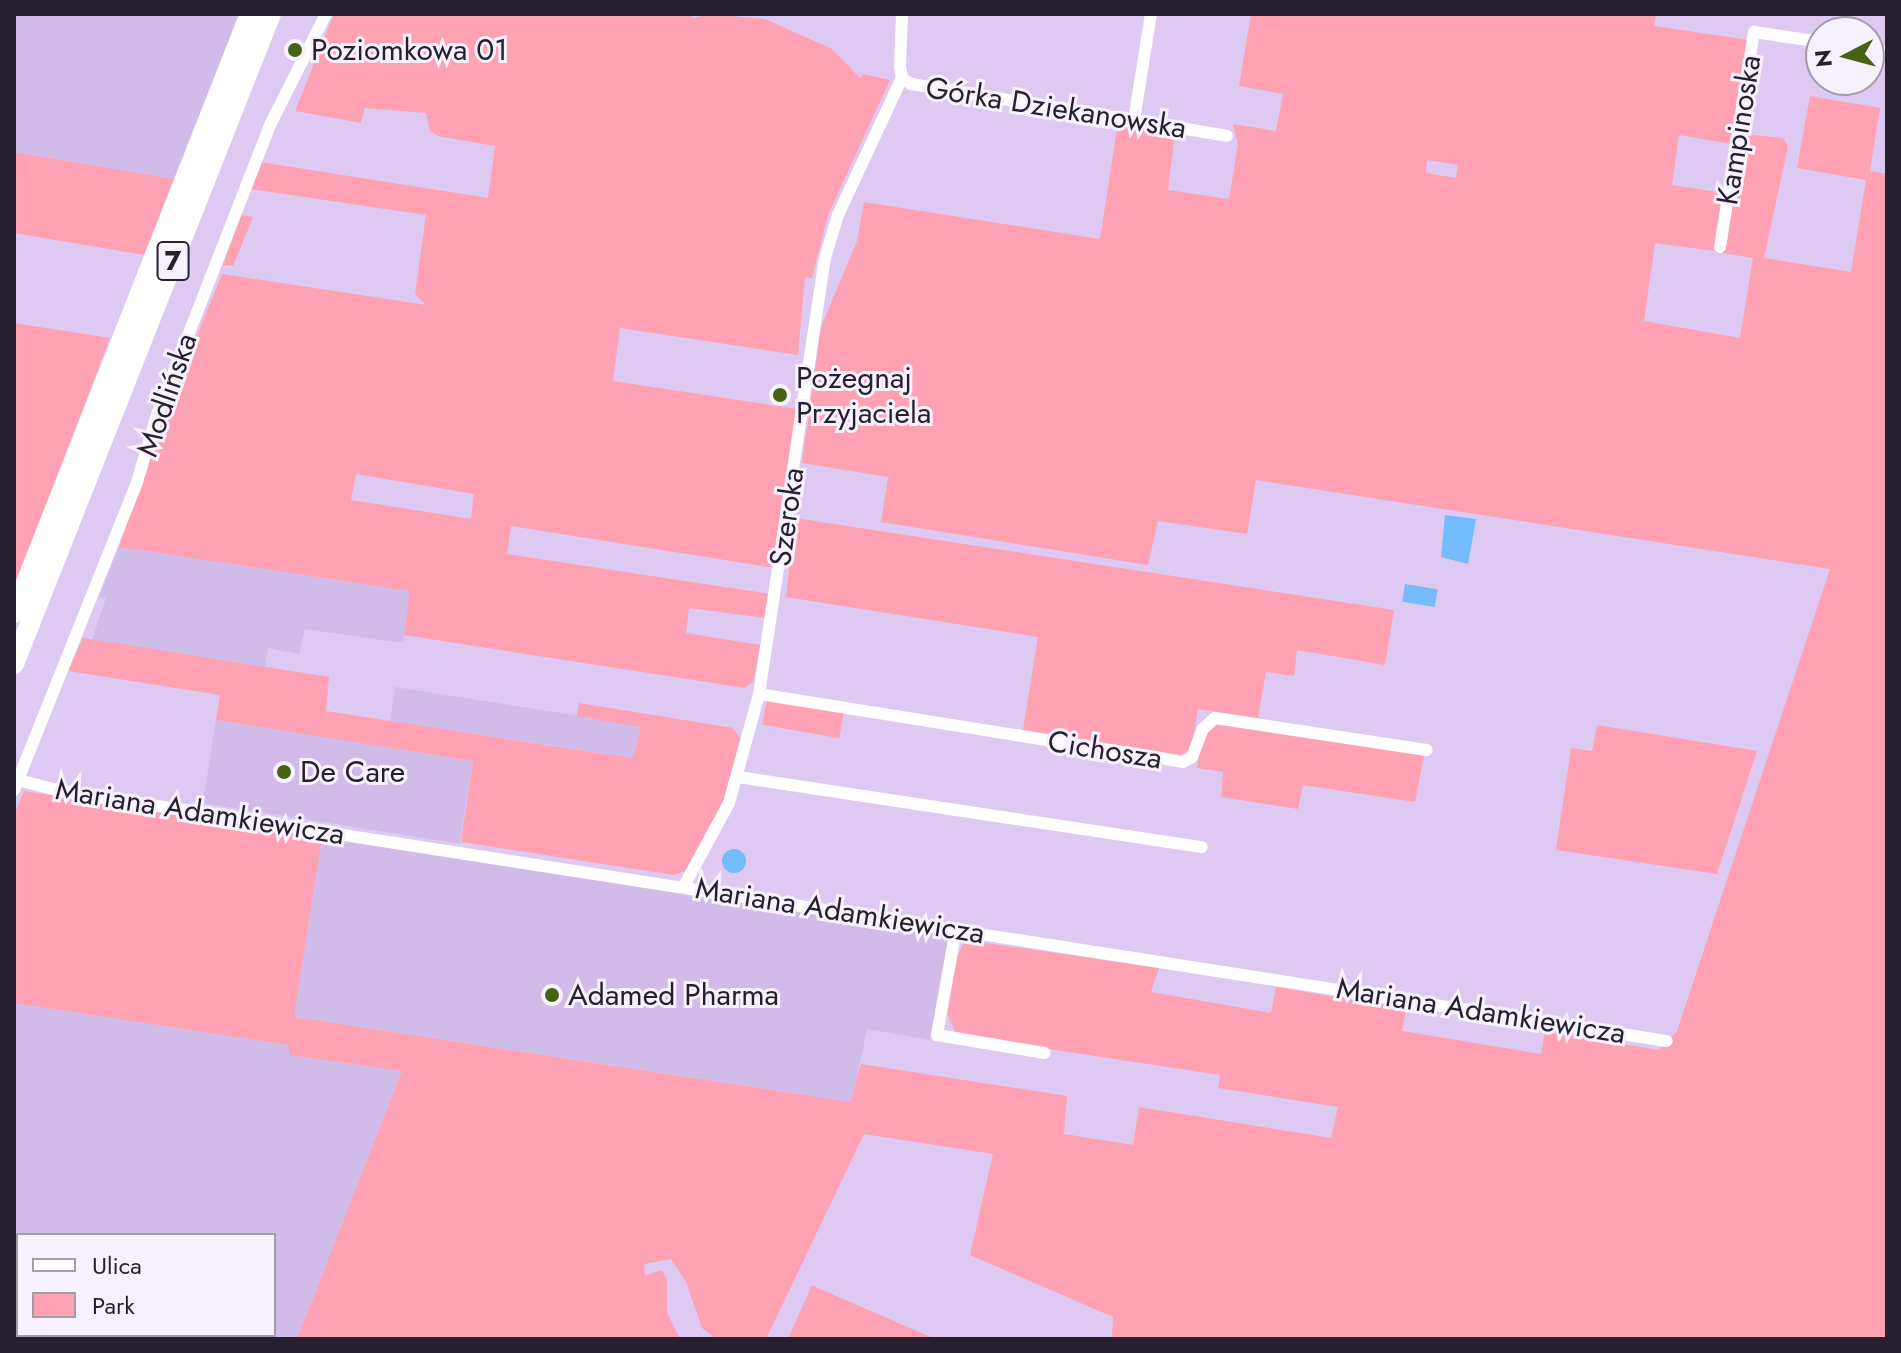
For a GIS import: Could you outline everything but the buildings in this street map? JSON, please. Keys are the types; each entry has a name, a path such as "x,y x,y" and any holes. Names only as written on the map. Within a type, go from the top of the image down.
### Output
{"highway":[{"path":"14,613 250,14"},
{"name":"7","path":"14,664 271,14"}],"street":[{"name":"Modlińska","path":"15,783 137,482 157,415 265,136 326,14"},
{"name":"Górka Dziekanowska","path":"902,14 902,78 924,87 1227,136"},
{"path":"1134,120 1151,14"},
{"name":"Kampinoska","path":"1720,247 1754,32 1805,40"},
{"name":"Szeroka","path":"684,886 719,826 738,777 759,694 825,258 838,215 902,78"},
{"name":"Cichosza","path":"759,694 1183,762 1192,757 1203,729 1215,718 1427,750"},
{"path":"738,777 1202,847"},
{"name":"Mariana Adamkiewicza","path":"15,783 1667,1041"},
{"path":"956,929 937,1035 1045,1053"}],"shaded area":[{"path":"14,14 239,14 174,179 14,152"},
{"path":"119,547 410,591 403,643 305,629 299,654 268,648 265,667 92,640 106,598 99,597"},
{"path":"395,687 641,726 633,758 390,721"},
{"name":"De Care","path":"216,720 473,761 460,844 203,803"},
{"name":"Adamed Pharma","path":"322,838 942,933 948,943 931,1040 867,1029 852,1102 294,1017"},
{"path":"14,1003 290,1045 290,1055 402,1071 297,1339 14,1339"}],"green space":[{"path":"334,14 690,14 693,18 711,14 765,19 832,49 860,78 863,74 890,80 828,215 812,278 805,277 798,355 620,328 613,381 796,409 775,568 511,526 507,554 771,594 766,618 689,608 686,633 760,645 753,682 745,688 404,635 410,591 119,547 153,445 222,274 426,305 415,294 426,215 251,189 260,162 488,198 495,146 438,136 430,131 426,113 365,108 361,123 295,111","holes":["356,474 474,494 471,519 351,500"]},
{"path":"1251,14 1656,14 1654,26 1749,40 1732,144 1679,135 1672,185 1724,193 1714,251 1655,243 1644,321 1740,338 1753,258 1723,253 1742,134 1783,138 1788,146 1764,258 1851,272 1866,180 1797,168 1810,96 1880,108 1870,171 1887,174 1887,1339 1112,1339 1113,1317 970,1255 993,1154 864,1134 766,1339 716,1339 702,1328 686,1282 671,1259 644,1264 645,1276 661,1270 667,1278 667,1313 680,1339 297,1339 402,1071 289,1055 289,1045 14,1003 14,815 24,791 322,838 294,1017 851,1102 861,1064 1067,1096 1064,1134 1133,1145 1139,1107 1331,1138 1338,1107 1218,1088 1220,1075 957,1035 947,1014 957,957 965,940 1159,968 1151,992 1271,1013 1276,987 1406,1009 1402,1031 1541,1054 1545,1032 1659,1050 1677,1031 1830,569 1256,480 1247,534 1158,521 1148,565 881,522 888,477 802,463 821,327 857,241 864,202 1100,239 1118,123 1175,133 1168,190 1229,199 1238,145 1233,124 1276,131 1283,94 1239,86","holes":["1427,160 1458,165 1456,178 1426,173"]},
{"path":"14,152 174,179 144,255 14,233"},
{"path":"241,215 253,217 233,266 223,265"},
{"path":"14,323 110,338 14,589"},
{"path":"795,518 1394,610 1385,665 1297,650 1294,676 1266,672 1258,718 1198,709 1191,749 1181,755 1023,730 1038,637 786,597"},
{"path":"83,638 329,677 326,711 571,749 633,758 641,727 577,716 579,703 733,728 741,739 723,802 685,871 674,875 461,842 473,761 216,720 220,695 68,671"},
{"path":"767,699 844,713 839,738 762,725"},
{"path":"1214,722 1424,756 1415,802 1303,785 1298,809 1221,797 1223,772 1197,768 1204,729"},
{"path":"1597,725 1757,751 1717,874 1556,850 1571,748 1592,751"},
{"path":"812,1285 818,1288 935,1339 788,1339"}],"water":[{"path":"1445,515 1476,519 1468,564 1441,557"},
{"path":"1405,584 1438,589 1435,607 1402,602"},
{"path":"734,849 745,856 746,861 739,872 734,873 723,866 722,861 729,850"}],"place":[{"name":"Poziomkowa 01","path":"295,50"},
{"name":"Pożegnaj Przyjaciela","path":"780,395"},
{"name":"De Care","path":"284,772"},
{"name":"Adamed Pharma","path":"552,995"}]}
